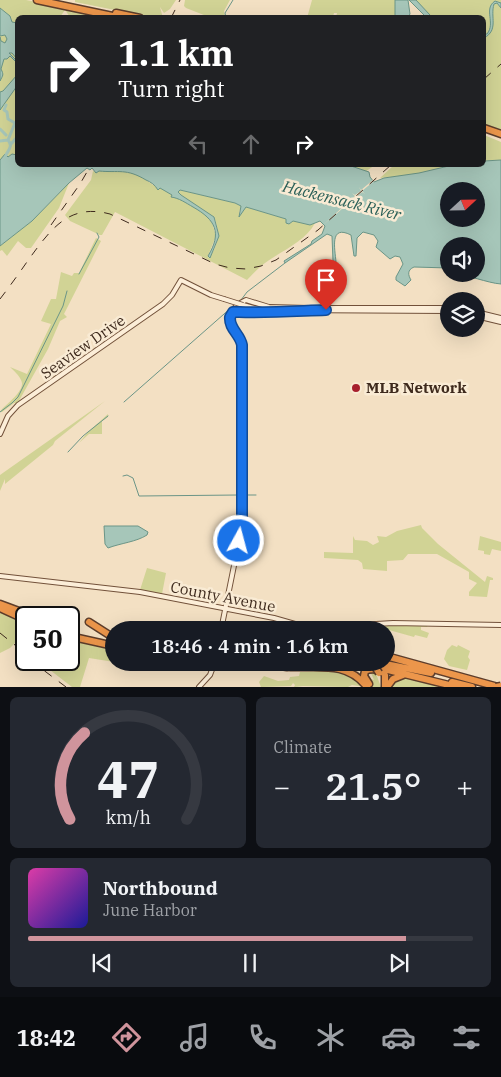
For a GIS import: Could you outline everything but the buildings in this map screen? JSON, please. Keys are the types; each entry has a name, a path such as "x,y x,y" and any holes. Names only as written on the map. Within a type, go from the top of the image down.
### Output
{"highway":[{"path":"37,0 108,15"},
{"path":"56,0 126,15"},
{"path":"486,129 501,134"},
{"path":"486,133 501,138"},
{"path":"0,604 15,609"},
{"path":"0,604 15,612"},
{"path":"0,608 15,614"},
{"path":"91,621 105,634"},
{"path":"80,635 105,639"},
{"path":"80,637 105,644"},
{"path":"395,658 498,687"},
{"path":"395,667 428,672 486,687"},
{"path":"395,668 472,687"},
{"path":"371,687 364,676 365,672 369,669 384,673 385,687"},
{"path":"348,671 359,678 367,687"},
{"path":"355,671 371,687"},
{"path":"378,671 385,687"},
{"path":"388,671 457,687"},
{"path":"385,687 398,676 417,677"}],"main road":[{"name":"Seaview Drive","path":"0,434 7,418 16,407 163,304 172,295 181,280 209,294 243,305 261,309 286,310"},
{"path":"223,621 242,526 242,345 230,324 231,311 246,300 269,307 440,310"},
{"path":"237,306 236,310 239,312"},
{"path":"286,310 309,308"},
{"path":"286,310 440,310"},
{"path":"230,317 233,312 276,313 296,310"},
{"path":"485,315 501,320"},
{"path":"485,317 501,320"},
{"name":"County Avenue","path":"0,576 139,592 283,621"},
{"name":"County Avenue","path":"395,623 501,625"},
{"path":"199,687 210,676 212,671"}],"green space":[{"path":"0,0 26,0 102,15 69,15 65,10 61,15 15,15 15,155 0,163"},
{"path":"75,0 176,0 170,9 164,13 160,7 162,15 140,15 75,2"},
{"path":"185,0 230,0 224,11 225,15 204,15 184,6"},
{"path":"312,0 395,0 395,15 336,15 337,13 334,13 334,15 308,15"},
{"path":"409,0 501,0 501,132 486,126 486,15 425,15"},
{"path":"486,136 501,142 501,160 486,161"},
{"path":"353,167 372,167 365,172"},
{"path":"392,167 444,167 414,175 380,178"},
{"path":"113,170 138,174 211,219 216,236 208,256 209,258 218,238 214,217 181,195 178,192 180,190 235,203 241,206 239,213 246,207 286,219 286,223 289,224 293,221 305,224 315,223 305,236 265,263 247,280 115,212 102,235 70,221 65,215 91,180 93,171"},
{"path":"69,183 59,208 31,248 26,248 18,241 7,256 2,250 0,251 0,246 32,221"},
{"path":"96,238 101,241 64,314 67,317 60,321 48,349 20,399 17,403 0,412 21,389 22,384 19,376 10,367 27,374 51,324 41,321 51,299 56,299 61,272 72,276 74,273 79,273"},
{"path":"105,401 5,484 5,479 0,491 0,475"},
{"path":"108,414 108,417 102,421 102,434 89,434 79,443 88,432"},
{"path":"421,525 438,544 485,582 487,576 493,578 493,580 490,580 487,597 469,596 469,592 477,583 469,579 469,572 437,554 408,554 403,560 387,561 387,571 363,569 362,563 358,560 324,558 324,552 353,553 353,536 355,540 367,541 373,545 379,542 377,536 386,537 397,531"},
{"path":"480,536 501,542 501,551 492,549 490,555 478,550"},
{"path":"147,568 166,573 162,594 140,590"},
{"path":"0,611 15,618 15,643 0,653"},
{"path":"395,625 428,625 427,627 421,627 421,630 429,633 427,638 415,635 414,637 395,632"},
{"path":"80,642 105,648 105,661 89,658 80,687 72,687 51,671 80,671"},
{"path":"452,645 457,647 458,645 470,651 467,670 449,666 444,659 447,650"},
{"path":"341,671 366,687 352,685 348,687 294,687 293,683 291,686 261,687 259,682 264,676 278,681 289,680 290,677 299,676 300,672"},
{"path":"375,671 381,687 373,687 366,675 368,674 374,680 371,673"},
{"path":"403,677 421,680 439,687 392,687 390,685"}],"water":[{"path":"395,0 408,0 409,15 395,15"},
{"path":"409,0 416,0 430,15 424,15"},
{"path":"495,1 501,3 501,8 497,3 494,4 493,27 486,37 490,25 490,8"},
{"path":"0,8 10,16 12,22 15,23 15,57 12,53 9,53 15,61 10,56 4,59 1,69 3,75 0,81 0,37 1,41 5,43 7,39 5,35 0,36"},
{"path":"15,77 15,89 0,110 0,92"},
{"name":"Hackensack River","path":"5,154 8,157 12,154 15,155 15,167 354,167 369,172 374,182 384,178 444,167 486,167 486,161 501,160 501,284 485,281 485,237 440,237 440,268 414,267 409,273 411,280 405,286 396,280 403,264 400,257 395,256 390,259 376,247 378,241 374,235 363,232 357,238 356,256 354,256 351,235 344,232 336,235 336,262 333,261 332,236 327,234 285,263 284,261 311,244 312,241 322,234 325,226 320,221 310,225 293,221 289,224 286,223 286,219 246,207 239,217 241,206 235,203 180,190 178,192 181,195 214,217 219,236 210,258 208,256 215,240 214,228 212,222 201,212 177,198 171,197 172,195 160,188 158,190 139,176 122,172 99,171 96,173 92,168 90,170 87,168 69,183 32,221 0,246 0,160"},
{"path":"104,526 138,526 148,532 147,535 138,539 108,548 105,544"}],"pier":[{"path":"374,181 362,191 365,194 362,192 323,225 355,196 352,193 355,195 361,191 359,187 361,190"}],"waterway":[{"path":"225,15 233,0"},
{"path":"6,105 4,110 7,112 8,119 15,123 8,140"},
{"path":"0,129 6,135"},
{"path":"11,144 15,139"},
{"path":"0,141 8,140 10,144 6,155"},
{"path":"79,274 99,237 97,233"},
{"path":"241,300 247,292 285,263"},
{"path":"0,412 18,397 63,306 67,291"},
{"path":"124,402 232,307"},
{"path":"68,452 83,436 108,416"},
{"path":"123,476 127,475 133,478 139,496 239,495"},
{"path":"245,495 256,495"}],"railway":[{"path":"172,15 180,0"},
{"path":"486,77 501,64"},
{"path":"51,225 90,167"},
{"path":"0,299 45,238 62,221 72,215 83,212 110,214 215,264 230,268 246,269 276,260 318,230 389,167"},
{"path":"0,633 15,645"},
{"path":"45,671 66,687"}],"place":[{"name":"MLB Network","path":"356,388"}],"route":[{"path":"239,541 242,526 242,345 230,324 230,317 233,312 276,313 296,310 326,310"}]}
